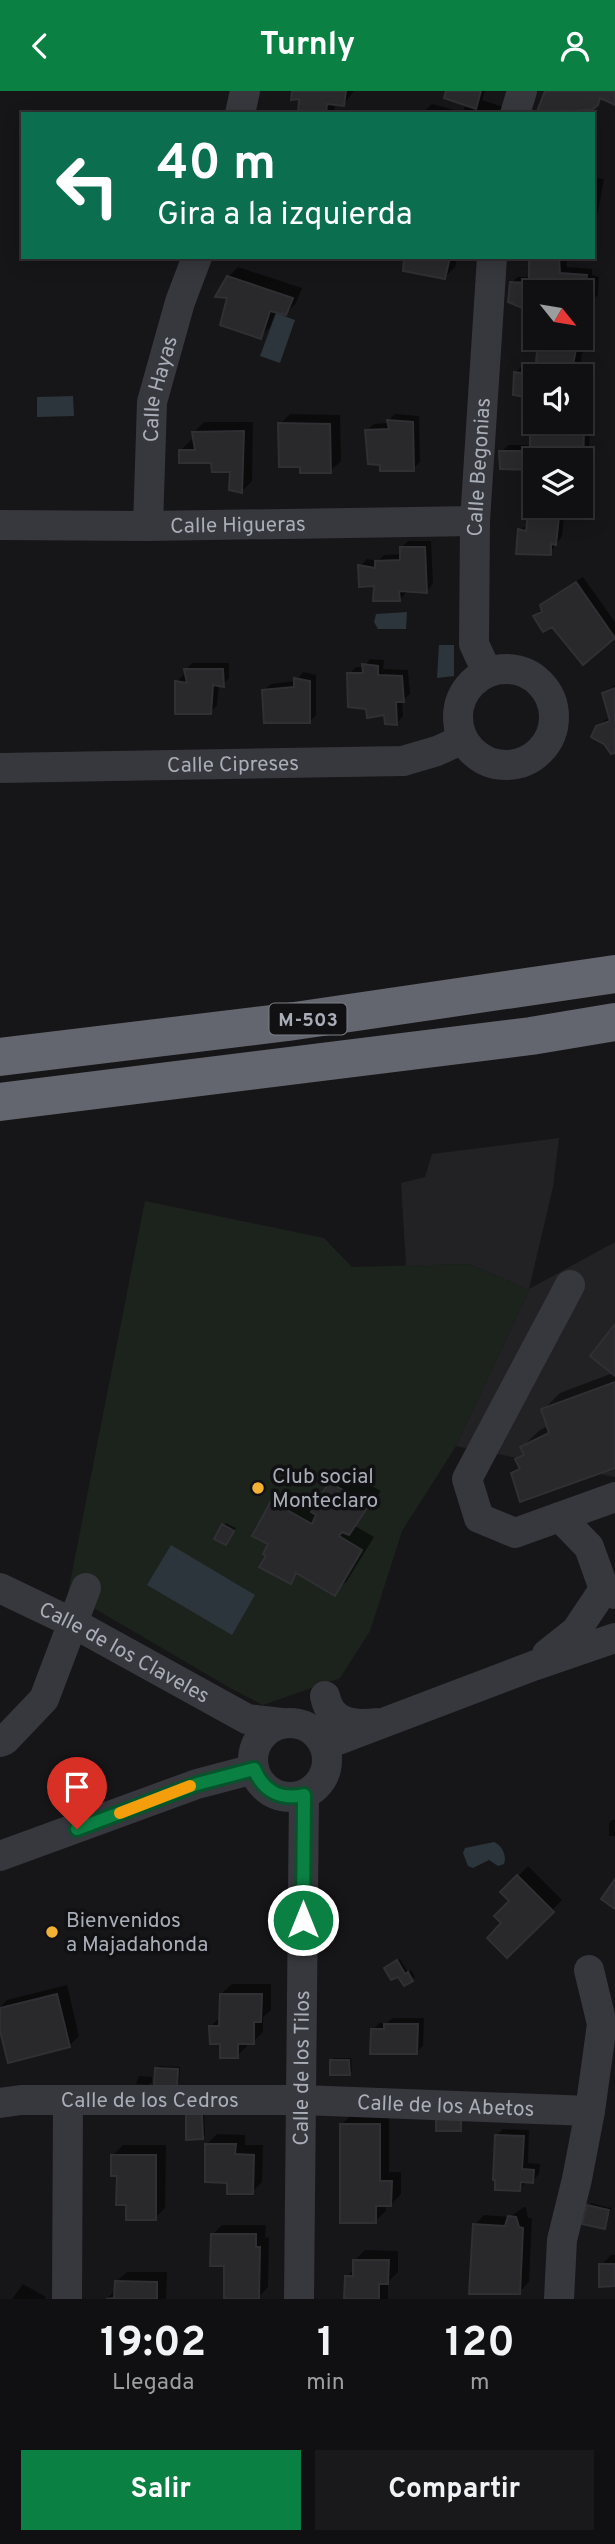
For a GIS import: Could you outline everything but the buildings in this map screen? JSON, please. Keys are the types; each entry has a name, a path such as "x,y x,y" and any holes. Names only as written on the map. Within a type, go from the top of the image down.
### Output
{"highway":[{"name":"M-503","path":"0,1057 302,1020 615,974"},
{"name":"M-503","path":"0,1103 476,1044 615,1022"}],"street":[{"path":"240,112 245,91"},
{"path":"516,112 522,91"},
{"name":"Calle Hayas","path":"148,526 152,402 180,302 196,259"},
{"name":"Calle Begonias","path":"487,672 474,644 475,521 492,259"},
{"name":"Calle Higueras","path":"0,525 148,526 475,521"},
{"path":"519,670 533,677 544,688 551,702 554,718 551,733 543,747 531,757 516,764 500,765 485,760 472,751 463,739 458,723 461,700 474,681 487,672 519,670"},
{"name":"Calle Cipreses","path":"0,768 402,761 437,751 463,739"},
{"path":"570,1285 467,1479 480,1518 515,1532 615,1497"},
{"path":"533,1665 576,1631 610,1591 589,1547 560,1517"},
{"name":"Calle de los Claveles","path":"0,1588 73,1623 253,1743 282,1723 295,1722 318,1734 325,1745"},
{"path":"0,1742 44,1699 86,1588"},
{"path":"0,1856 197,1784 253,1743 259,1781 279,1796 304,1795 322,1780 327,1769 325,1745 533,1665 615,1638"},
{"path":"325,1696 327,1708 341,1719 355,1725 383,1722"},
{"name":"Calle de los Tilos","path":"299,2299 304,1795"},
{"path":"559,2299 562,2240 590,2111 602,2024 589,1970"},
{"name":"Calle de los Cedros","path":"0,2103 21,2100 302,2100"},
{"name":"Calle de los Abetos","path":"302,2100 590,2111"},
{"path":"67,2299 68,2102"}],"shaded area":[{"path":"276,313 295,320 280,363 260,356"},
{"path":"73,396 74,416 37,417 37,397"},
{"path":"407,612 406,629 378,629 374,622 376,614"},
{"path":"439,645 454,645 454,676 437,678"},
{"path":"559,1138 553,1187 529,1289 615,1242 615,1477 456,1446 529,1290 469,1264 406,1266 401,1183 425,1177 432,1154"},
{"name":"Club social Monteclaro","path":"145,1201 324,1238 352,1267 469,1264 529,1290 456,1446 402,1531 370,1631 340,1678 263,1705 68,1593"},
{"path":"171,1545 255,1595 232,1635 147,1585"},
{"path":"494,1842 503,1851 504,1864 498,1866 489,1860 473,1868 468,1866 463,1853 465,1848"}],"slow traffic":[{"path":"120,1813 190,1786"}],"place":[{"name":"Club social Monteclaro","path":"258,1488"},
{"name":"Bienvenidos a Majadahonda","path":"52,1932"}],"route":[{"path":"77,1829 197,1784 254,1769 259,1781 279,1796 304,1795 303,1920"}]}
